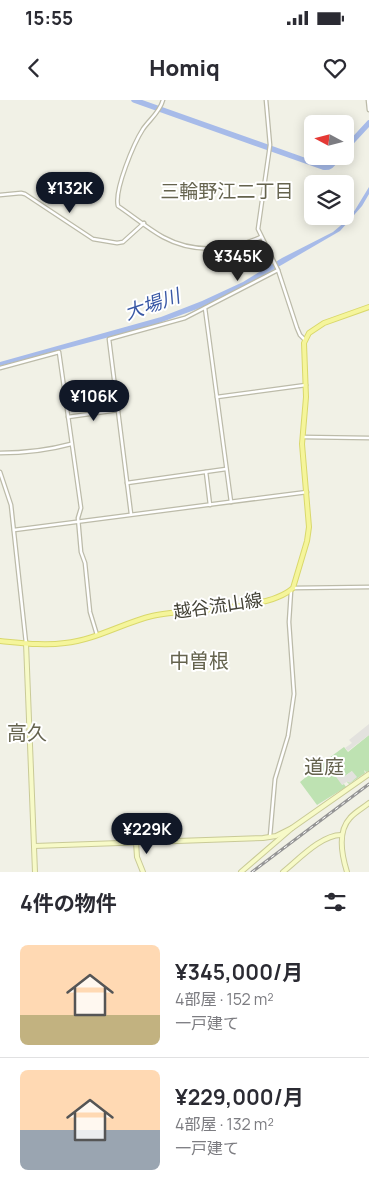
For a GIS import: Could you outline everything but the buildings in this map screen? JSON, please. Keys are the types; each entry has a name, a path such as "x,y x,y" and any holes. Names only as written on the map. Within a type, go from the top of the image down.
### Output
{"main road":[{"path":"292,590 309,532 302,437 306,385 305,340 309,334 324,323 369,307"},
{"name":"越谷流山線","path":"0,641 43,645 67,643 153,616 257,604 292,590"}],"street":[{"path":"163,100 161,108 143,129 135,145 117,196 118,206 172,241 204,249 237,246 261,237"},
{"path":"266,100 269,148 258,229 277,269 297,328 305,340"},
{"path":"368,100 369,110"},
{"path":"0,195 25,194 86,235 101,241 123,242 144,224"},
{"path":"131,514 109,339 184,318 277,269"},
{"path":"205,308 231,502"},
{"path":"0,368 59,352 81,508 78,521 81,552 85,563 90,612 97,635"},
{"path":"217,397 306,385"},
{"path":"68,417 118,410"},
{"path":"302,437 369,438"},
{"path":"0,453 51,450 71,444"},
{"path":"127,483 226,469"},
{"path":"0,472 11,505 26,644 35,872"},
{"path":"206,472 210,505"},
{"path":"14,530 306,492"},
{"path":"270,837 275,779 288,736 294,694 289,622 292,590 369,587"},
{"path":"241,872 292,828 369,774"},
{"path":"347,872 342,835 344,827 348,820 369,803"},
{"path":"34,846 270,837 292,828"},
{"path":"283,872 323,840 331,836 342,835"},
{"path":"136,842 137,856 143,872"}],"green space":[{"path":"369,735 369,771 366,772 364,770 365,773 349,784 347,782 349,783 352,771 345,776 342,785 344,784 346,787 317,805 300,782 344,747 348,752"}],"shaded area":[{"path":"369,724 369,735 348,751 345,748 352,743 349,740"},
{"path":"340,769 345,776 352,771 357,777 350,783 348,781 342,785 334,774"}],"water":[{"path":"369,187 369,194 354,215 355,210"},
{"path":"341,225 345,225 340,231 230,295 200,308 151,326 0,366 0,362 161,317 202,301 243,282 282,258 333,232"}],"waterway":[{"path":"134,100 304,160"},
{"path":"354,139 369,123"},
{"path":"317,165 323,167 331,165"},
{"path":"89,235 94,238 104,239"}],"railway":[{"path":"252,872 369,784"}],"district":[{"name":"三輪野江二丁目","path":"227,191"},
{"name":"中曽根","path":"199,661"},
{"name":"高久","path":"27,733"},
{"name":"道庭","path":"324,767"}],"water label":[{"name":"大場川","path":"152,304"}]}
